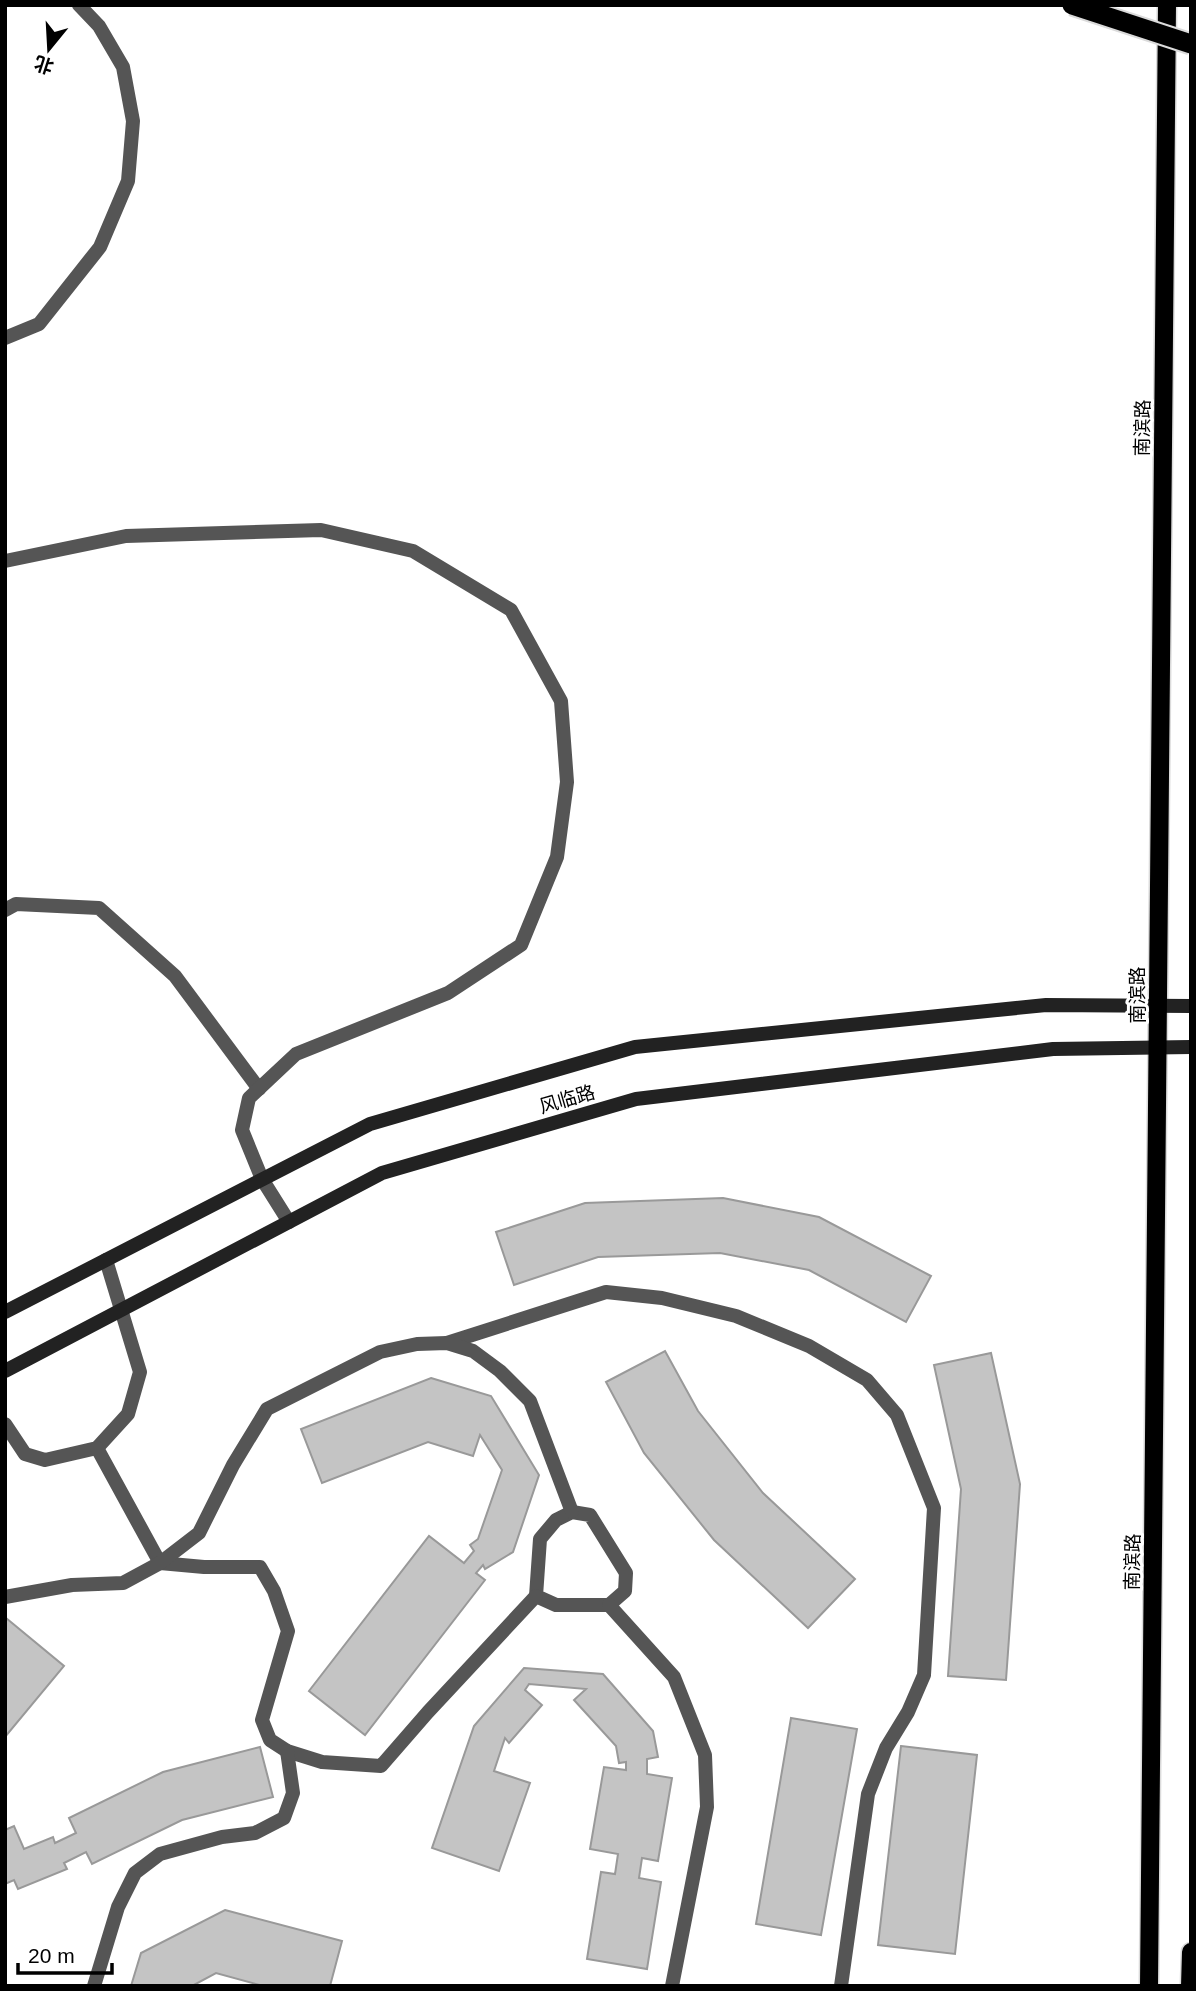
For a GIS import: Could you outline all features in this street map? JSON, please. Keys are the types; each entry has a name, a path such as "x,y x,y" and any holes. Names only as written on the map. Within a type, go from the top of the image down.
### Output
{"highway":[{"path":"1072,5 1191,44"}],"main road":[{"name":"南滨路","path":"1149,1986 1167,5"},
{"name":"风临路","path":"5,1312 370,1124 635,1047 1046,1005 1191,1006"},
{"name":"风临路","path":"5,1371 382,1173 636,1099 1053,1049 1191,1047"},
{"path":"1190,1986 1191,1952"}],"street":[{"path":"5,338 39,324 85,267 100,247 128,181 133,121 123,67 99,26 79,5"},
{"path":"5,561 126,536 321,530 413,551 510,610 561,702 567,782 557,857 521,945 448,993 296,1054 249,1098 242,1130 262,1179 289,1222"},
{"path":"5,910 16,904 99,908 175,976 259,1089"},
{"path":"5,1424 25,1454 45,1460 97,1448 128,1414 140,1372 106,1260"},
{"path":"5,1597 72,1585 123,1583 160,1563 199,1533 233,1465 267,1409 380,1352 417,1344 447,1343 606,1292 662,1298 736,1316 809,1346 867,1380 897,1415 934,1508 924,1675 908,1712 886,1748 868,1794 841,1986"},
{"path":"447,1343 473,1351 500,1371 530,1401 572,1511"},
{"path":"97,1448 160,1563"},
{"path":"160,1563 204,1567 260,1567 274,1591 288,1631 262,1720 270,1740 287,1751 322,1762 381,1766 536,1596 540,1539 556,1520 572,1511 590,1515 625,1573 625,1591 609,1605 556,1605 536,1596"},
{"path":"609,1605 674,1677 705,1755 707,1807 672,1986"},
{"path":"94,1986 118,1907 135,1873 160,1854 222,1837 255,1833 284,1818 292,1793 287,1751"}],"building":[{"path":"723,1198 819,1217 931,1276 906,1322 809,1270 720,1253 598,1257 514,1285 496,1232 585,1203"},
{"path":"665,1351 698,1411 763,1493 855,1579 808,1628 714,1540 644,1453 606,1382"},
{"path":"991,1353 1020,1484 1006,1680 948,1676 961,1489 934,1365"},
{"path":"431,1378 491,1396 539,1475 513,1552 485,1569 483,1565 476,1573 485,1580 365,1735 309,1691 429,1536 464,1563 474,1551 470,1545 478,1539 502,1470 480,1435 473,1456 428,1442 322,1483 301,1429"},
{"path":"6,1618 64,1666 5,1737 5,1620"},
{"path":"524,1668 603,1674 653,1731 658,1757 647,1759 647,1774 672,1778 658,1861 642,1858 639,1878 661,1882 647,1969 587,1959 601,1872 615,1874 618,1854 590,1849 604,1767 626,1770 626,1762 619,1763 616,1746 574,1700 586,1689 529,1684 525,1690 542,1705 509,1743 505,1738 494,1771 530,1783 499,1871 432,1848 474,1726"},
{"path":"791,1718 857,1729 821,1935 756,1924"},
{"path":"901,1746 977,1755 955,1954 878,1945"},
{"path":"260,1747 273,1797 182,1820 92,1864 86,1852 64,1863 67,1869 18,1889 14,1880 5,1884 5,1830 14,1826 24,1849 53,1837 55,1843 76,1833 69,1818 163,1772"},
{"path":"225,1910 342,1941 330,1986 263,1986 216,1973 192,1986 131,1986 141,1953"}]}
